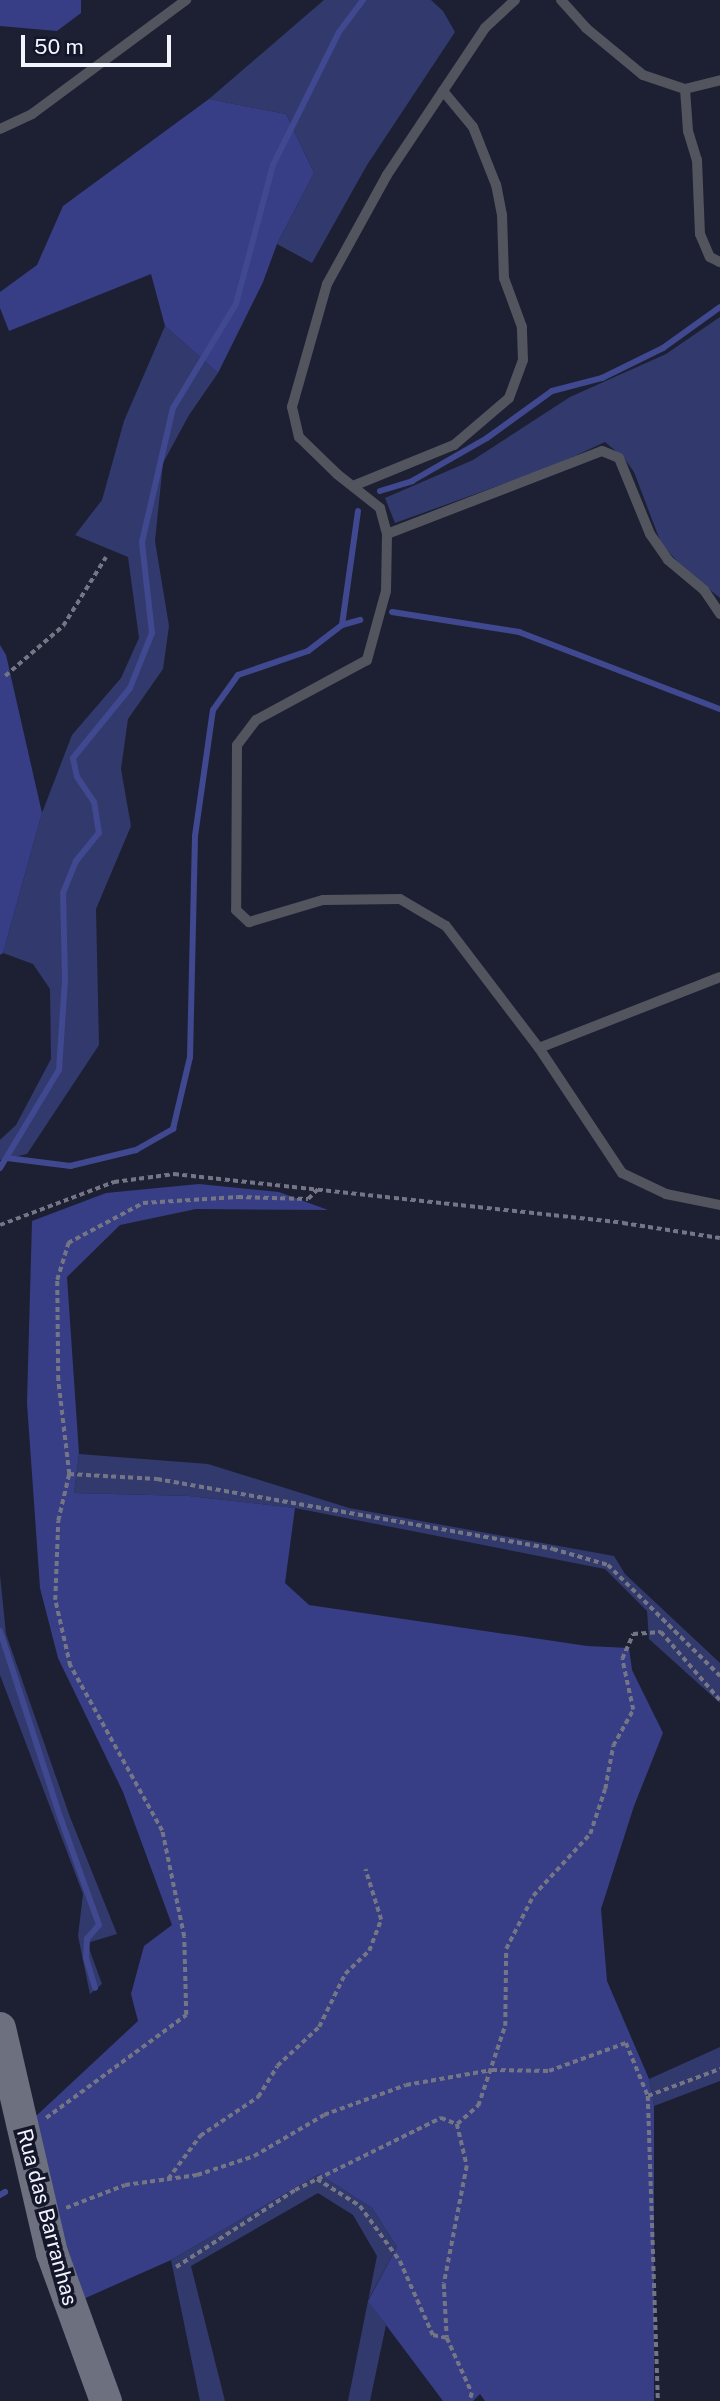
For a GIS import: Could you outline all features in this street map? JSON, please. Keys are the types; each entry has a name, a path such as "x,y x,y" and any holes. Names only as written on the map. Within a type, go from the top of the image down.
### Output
{"main road":[{"name":"Rua das Barranhas","path":"0,2028 44,2218 68,2300 106,2401"}],"lane":[{"path":"0,129 32,114 174,4 186,0"},
{"path":"516,0 485,28 387,175 327,284 292,407 299,437 380,508 387,534 386,591 367,660 256,720 237,745 236,910 248,922 323,900 400,899 446,926 539,1048 622,1173 666,1194 720,1205"},
{"path":"561,0 586,28 643,75 685,89 720,80"},
{"path":"685,89 688,131 698,160 700,234 709,257 720,262"},
{"path":"353,486 454,445 509,398 523,360 522,327 504,278 502,215 496,186 473,127 443,91"},
{"path":"387,534 602,451 619,458 650,534 668,560 704,590 720,614"},
{"path":"539,1048 720,977"}],"path":[{"path":"5,676 63,626 106,557"},
{"path":"0,1225 114,1182 174,1174 623,1223 720,1238"},
{"path":"24,2134 186,2015 184,1937 162,1831 70,1666 55,1600 58,1521 69,1474 58,1380 57,1280 68,1243 143,1203 238,1197 308,1199 320,1188"},
{"path":"69,1474 157,1479 553,1549 608,1565 720,1676"},
{"path":"457,2124 478,2106 505,2026 506,1949 533,1896 590,1834 605,1789 613,1746 633,1710 622,1659 634,1634 661,1632 720,1700"},
{"path":"168,2179 201,2136 258,2097 277,2066 319,2027 345,1974 369,1951 382,1920 365,1870"},
{"path":"44,2218 125,2185 197,2175 254,2156 324,2115 406,2085 492,2070 549,2071 626,2043 648,2096 658,2401"},
{"path":"648,2096 720,2069"},
{"path":"176,2267 295,2190 441,2118 457,2124"},
{"path":"457,2124 467,2166 444,2284 447,2338 472,2393 470,2401"},
{"path":"317,2179 359,2206 400,2261 433,2335 447,2338"}],"shaded area":[{"path":"0,0 81,0 81,13 57,31 0,26"},
{"path":"324,0 431,0 443,11 455,32 367,165 312,263 277,244 314,173 286,114 209,99"},
{"path":"209,99 286,114 314,173 277,244 263,282 218,373 165,326 151,274 9,331 0,308 0,292 37,265 63,206"},
{"path":"720,317 720,598 684,569 661,543 634,472 624,458 605,442 553,466 395,523 385,498 473,460 570,397 666,354"},
{"path":"165,326 218,373 189,415 163,463 155,541 169,626 163,669 128,719 121,769 131,826 96,909 99,1045 27,1154 0,1160 0,1140 16,1125 51,1059 50,989 33,964 3,953 42,813 72,735 121,678 139,638 128,557 75,535 102,500 124,421"},
{"path":"0,645 6,655 42,813 3,953 0,955"},
{"path":"199,1184 279,1192 328,1210 196,1209 120,1225 67,1277 79,1454 74,1493 189,1496 295,1508 285,1583 309,1605 587,1646 629,1648 632,1670 663,1733 634,1806 601,1909 607,1981 649,2079 654,2106 654,2401 485,2401 480,2394 473,2401 443,2401 368,2301 397,2247 372,2208 319,2174 171,2260 81,2300 52,2207 35,2117 138,2021 131,1994 144,1946 172,1925 123,1792 58,1658 40,1588 27,1403 32,1221 106,1193"},
{"path":"79,1454 208,1464 349,1508 614,1556 625,1574 720,1663 720,1703 649,1639 647,1611 605,1569 295,1508 189,1496 74,1493"},
{"path":"0,1575 6,1634 70,1817 117,1934 87,1943 102,1984 90,1994 78,1936 83,1894 0,1675"},
{"path":"720,2047 720,2081 654,2106 649,2079"},
{"path":"319,2174 372,2208 397,2247 368,2299 377,2256 353,2215 318,2193 191,2266 225,2401 200,2401 171,2260"},
{"path":"368,2300 386,2325 370,2401 348,2401"}],"waterway":[{"path":"0,1168 59,1070 65,979 63,893 76,861 99,833 94,802 77,777 73,758 130,688 152,633 142,542 173,408 236,304 273,165 339,32 363,0"},
{"path":"380,491 412,481 487,438 552,391 602,378 663,348 720,307"},
{"path":"7,1158 70,1166 136,1150 173,1129 190,1057 195,836 213,710 238,675 308,651 342,625 358,511"},
{"path":"392,612 519,632 720,709"},
{"path":"342,625 360,620"},
{"path":"0,1631 58,1811 99,1925 87,1939 86,1958 95,1988"},
{"path":"0,2195 5,2192"}]}
